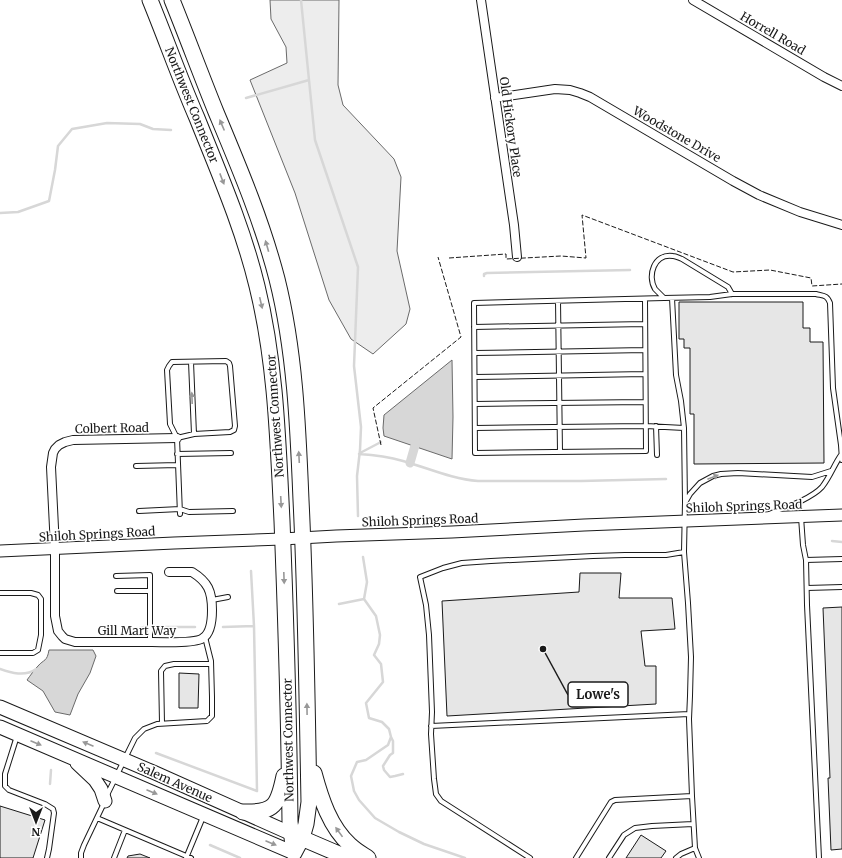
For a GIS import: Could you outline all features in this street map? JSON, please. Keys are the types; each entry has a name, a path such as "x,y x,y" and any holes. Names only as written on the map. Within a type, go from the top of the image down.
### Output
{"highway":[{"name":"Northwest Connector","path":"150,0 240,227 257,284 270,349 276,408 282,539 290,822 297,836"},
{"name":"Northwest Connector","path":"172,0 265,236 284,310 290,346 296,406 303,538 308,748"},
{"path":"299,856 297,836 306,824 309,802 308,748"},
{"path":"308,748 325,809 338,832 350,845 368,858"},
{"path":"243,812 256,812 273,807 278,800 282,789 289,755"},
{"name":"Salem Avenue","path":"297,836 348,858"}],"main road":[{"name":"Salem Avenue","path":"0,707 297,836"},
{"name":"Salem Avenue","path":"0,727 299,856"},
{"path":"72,758 95,780 101,789 105,801"}],"street":[{"name":"Old Hickory Place","path":"481,0 514,224 517,257"},
{"name":"Horrell Road","path":"692,0 824,77 841,85"},
{"name":"Woodstone Drive","path":"495,98 555,89 570,90 580,93 590,97 759,195 800,212 842,225"},
{"name":"Colbert Road","path":"55,548 51,467 53,453 59,445 73,440 177,438"},
{"name":"Shiloh Springs Road","path":"0,551 842,515"},
{"name":"Gill Mart Way","path":"55,548 55,616 58,631 65,639 75,642 179,642 201,640 205,637"},
{"path":"169,572 192,572 207,585 212,600 212,614 210,626 205,637"}],"lane":[{"path":"664,298 656,290 651,273 656,262 668,256 674,256 682,259 728,287 732,294"},
{"path":"645,299 646,451 475,453 474,303 645,299 732,294 816,294 826,296 830,303 833,388 842,460"},
{"path":"672,298 675,370 684,428 684,552 691,657 689,714 693,824 695,848 699,858"},
{"path":"558,301 560,452"},
{"path":"474,327 645,324"},
{"path":"475,353 645,350"},
{"path":"177,438 194,434 230,432 234,430 235,426 230,366 226,361 172,362 167,370 170,424 177,438 180,514"},
{"path":"191,362 194,434"},
{"path":"475,377 645,374"},
{"path":"475,404 645,402"},
{"path":"475,428 656,426 684,428"},
{"path":"656,426 657,455"},
{"path":"177,454 231,453"},
{"path":"757,518 804,499 821,488 841,455"},
{"path":"136,466 178,465"},
{"path":"685,502 700,483 713,476 721,474 812,477 831,471"},
{"path":"139,511 180,509 190,512 232,511"},
{"path":"801,517 803,545 806,560 819,858"},
{"path":"530,858 437,797 434,779 431,726 432,712 429,635 426,605 420,577 443,568 462,563 624,555 666,555 684,552"},
{"path":"806,560 842,559"},
{"path":"116,576 150,575 150,642"},
{"path":"807,588 842,587"},
{"path":"117,591 150,591"},
{"path":"0,593 38,595 41,599 41,635 38,650 33,653 0,653"},
{"path":"212,600 228,597"},
{"path":"80,858 84,845 135,738 144,729 157,724 207,721 212,716 211,664 205,637"},
{"path":"162,723 161,670 165,666 174,664 211,664"},
{"path":"431,726 689,714"},
{"path":"5,786 5,774 18,735"},
{"path":"0,784 9,790 45,804 53,809 54,813 47,858"},
{"path":"576,858 611,802 630,798 692,796"},
{"path":"97,818 188,857 204,815"},
{"path":"609,858 624,835 635,828 693,824"},
{"path":"114,858 125,830"},
{"path":"676,858 681,854 695,848"}],"shaded area":[{"path":"270,0 339,0 338,85 343,105 394,159 401,177 397,251 410,309 406,324 373,354 351,339 329,300 295,193 250,80 287,63 286,47 271,19"},
{"path":"452,360 452,459 384,436 384,415"},
{"path":"49,650 93,650 96,656 90,673 78,694 70,715 55,712 43,691 27,680 46,658"}],"building":[{"path":"679,302 803,302 803,328 810,328 810,342 823,342 824,463 694,464 694,414 690,414 690,348 684,348 684,339 679,339"},
{"path":"580,573 621,573 619,598 672,598 675,629 641,631 645,666 656,666 656,704 447,716 442,601 579,592"},
{"path":"842,607 842,849 831,850 828,778 830,778 823,608"},
{"path":"179,673 199,674 198,708 179,708"},
{"path":"0,806 45,820 33,858 0,858"},
{"path":"641,835 666,851 661,858 626,858"},
{"path":"140,854 150,858 127,858 128,856"}],"waterway":[{"path":"301,0 315,140 358,267 354,366 361,427 357,476 358,516"},
{"path":"246,98 309,80"},
{"path":"0,213 18,212 49,201 58,146 72,129 107,123 140,124 153,129 171,130"},
{"path":"484,276 484,274 487,273 630,270"},
{"path":"360,453 381,442"},
{"path":"410,463 416,442"},
{"path":"359,454 392,458 449,476 478,481 666,479"},
{"path":"832,541 842,542"},
{"path":"363,557 367,582 364,599 376,616 380,635 379,644 374,655 381,664 383,682 366,703 369,718 382,722 389,729 391,737 388,745 366,760 357,762 351,776 354,791 359,800 375,818 424,844 465,858"},
{"path":"156,753 257,791 254,626 251,571"},
{"path":"339,604 364,599"},
{"path":"223,627 254,626"},
{"path":"136,629 144,627"},
{"path":"156,627 195,627"},
{"path":"0,669 23,674 36,669"},
{"path":"391,737 393,741 393,753 383,766 384,770 390,777 403,774"},
{"path":"50,784 51,770"},
{"path":"210,845 240,858"}],"fence":[{"path":"449,258 506,254 506,259 561,256 586,258 582,215 733,272 770,270 811,278 812,286 842,284"},
{"path":"381,445 373,408 461,337 438,257"}],"place":[{"name":"Lowe's","path":"543,649"}]}
